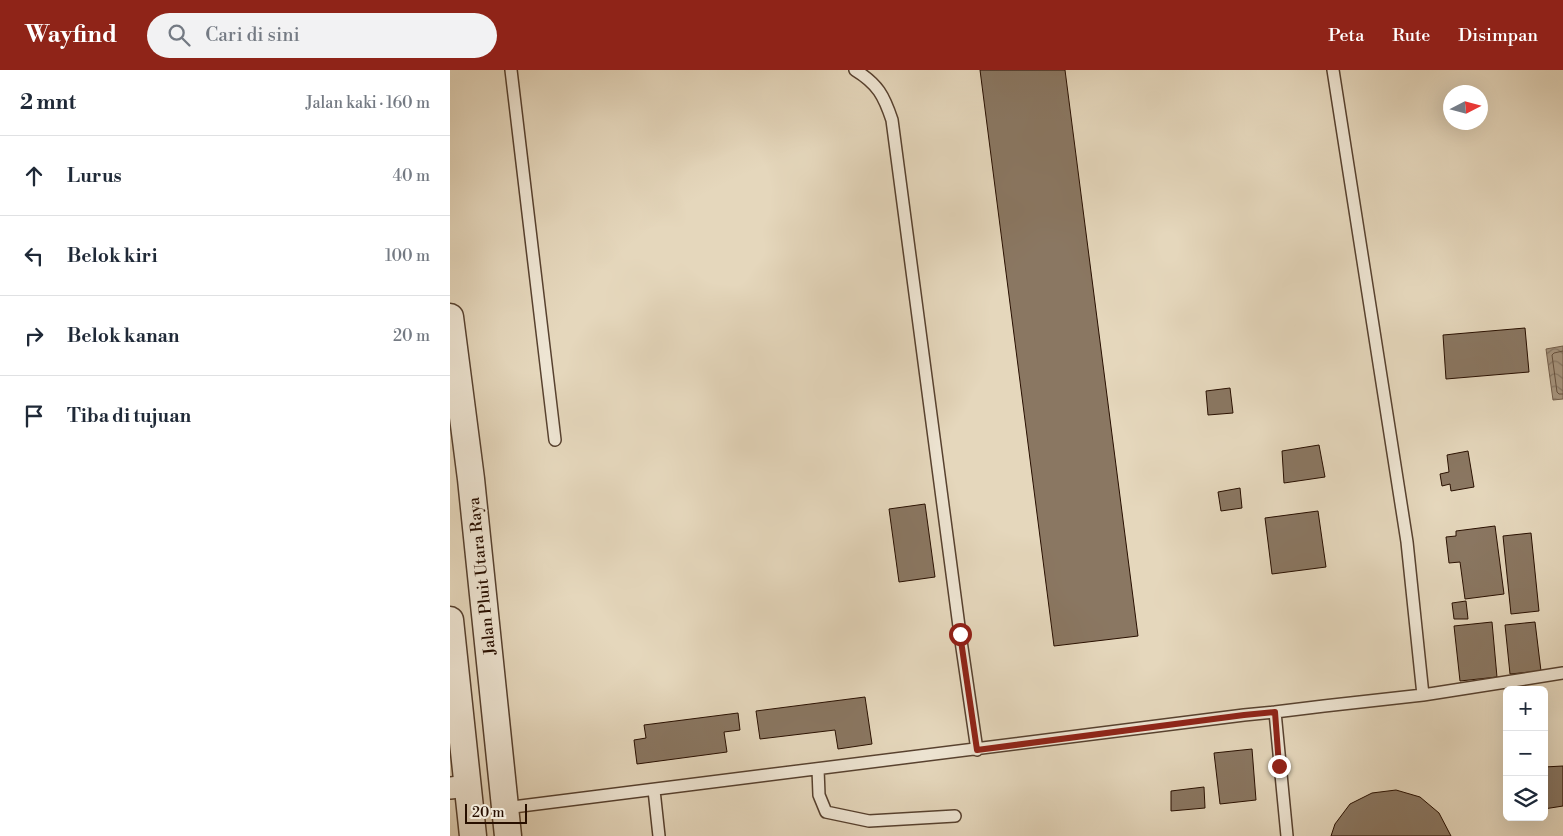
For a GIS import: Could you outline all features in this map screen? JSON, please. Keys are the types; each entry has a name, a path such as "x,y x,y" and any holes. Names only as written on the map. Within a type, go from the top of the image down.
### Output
{"street":[{"name":"Jalan Pluit Utara Raya","path":"450,317 460,480 508,836"},
{"path":"450,620 462,792 473,836"},
{"path":"462,792 504,803"}],"lane":[{"path":"511,70 555,440"},
{"path":"855,70 869,79 885,99 892,120 977,750"},
{"path":"1333,70 1407,542 1423,695"},
{"path":"504,803 654,790 818,770 1244,715 1423,695 1563,673"},
{"path":"1275,712 1287,836"},
{"path":"818,770 819,796 826,812 869,821 955,816"},
{"path":"654,790 659,836"}],"water":[{"path":"1563,346 1563,399 1553,400 1546,349"}],"building":[{"path":"980,70 1065,70 1138,636 1054,646"},
{"path":"1525,328 1529,372 1446,379 1443,335"},
{"path":"1230,388 1233,413 1208,415 1206,391"},
{"path":"1319,445 1325,477 1284,483 1282,451"},
{"path":"1468,451 1474,487 1451,491 1450,484 1442,486 1440,474 1449,472 1447,455"},
{"path":"1240,488 1242,508 1221,511 1218,492"},
{"path":"925,504 935,577 899,582 889,509"},
{"path":"1318,511 1326,567 1272,574 1265,518"},
{"path":"1495,526 1504,594 1465,599 1460,562 1449,563 1446,537 1456,536 1456,531"},
{"path":"1531,533 1539,611 1511,614 1503,536"},
{"path":"1466,601 1468,619 1454,619 1452,603"},
{"path":"1492,622 1497,677 1460,681 1454,626"},
{"path":"1535,622 1541,671 1510,674 1505,625"},
{"path":"865,697 872,744 838,749 835,730 760,739 756,711"},
{"path":"738,713 740,730 724,732 727,752 637,764 634,740 646,738 644,725"},
{"path":"1252,749 1256,800 1220,804 1214,753"},
{"path":"1563,766 1563,806 1548,808 1548,767"},
{"path":"1204,787 1205,808 1171,811 1171,791"},
{"path":"1396,790 1420,797 1439,813 1451,836 1331,836 1335,824 1350,804 1372,793"}],"route":[{"path":"960,634 977,750 1275,712 1279,766"}]}
